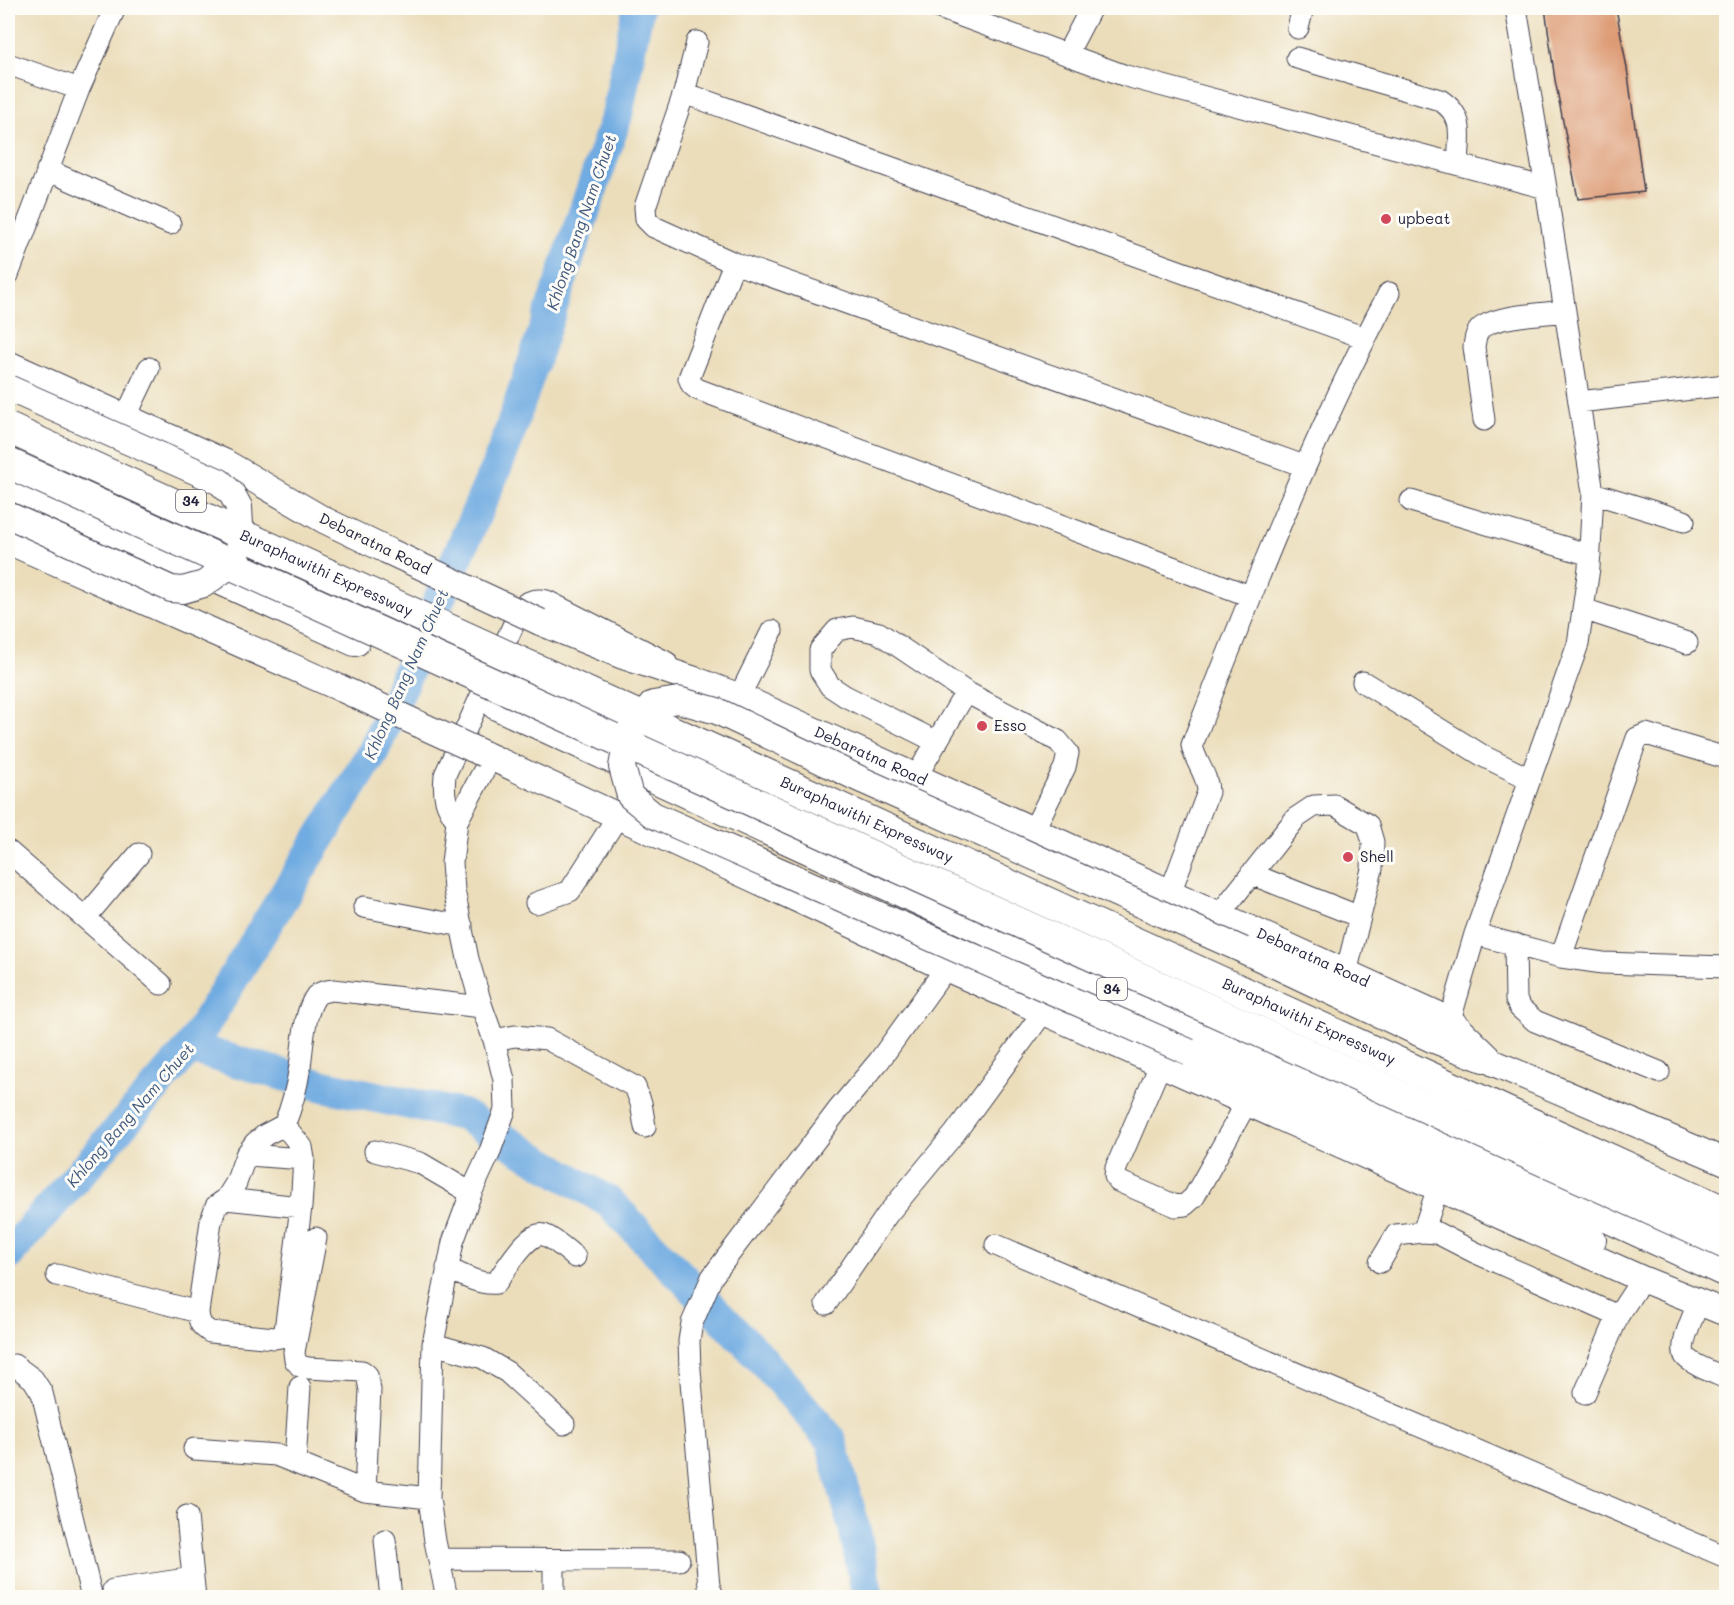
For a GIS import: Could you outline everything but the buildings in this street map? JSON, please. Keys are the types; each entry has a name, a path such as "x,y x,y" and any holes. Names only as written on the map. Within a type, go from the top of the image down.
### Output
{"highway":[{"name":"34","path":"8,418 1726,1200"},
{"name":"Buraphawithi Expressway","path":"8,428 1726,1212"},
{"name":"Buraphawithi Expressway","path":"8,463 1726,1244"},
{"name":"34","path":"8,483 356,640 1726,1272"}],"main road":[{"name":"Debaratna Road","path":"8,364 224,462 324,520 540,622 623,656 739,697 1450,1020 1494,1063 1726,1162"},
{"path":"8,388 220,482 232,494 239,507 240,543 229,566 204,585 183,590 171,589 8,515"},
{"path":"11,548 340,688 946,968 1642,1280 1726,1313"},
{"path":"1494,1063 1434,1040 1243,950 864,781 717,711 678,700 653,704 628,733 622,768 630,796 653,816 1190,1052 1514,1200 1726,1308"}],"street":[{"path":"8,275 79,89 115,8"},
{"path":"939,8 1126,76 1546,188"},
{"path":"1067,54 1091,8"},
{"path":"1450,1020 1475,934 1578,644 1590,555 1593,493 1516,8"},
{"path":"697,42 684,93 645,207 646,219 654,227 734,263 1304,466"},
{"path":"1297,58 1440,100 1451,107 1459,122 1458,164"},
{"path":"8,64 79,89"},
{"path":"684,93 1365,338"},
{"path":"47,170 170,224"},
{"path":"734,263 689,378 697,389 1250,596"},
{"path":"1170,893 1208,792 1208,782 1194,758 1192,745 1304,466 1389,293"},
{"path":"1484,420 1474,347 1476,334 1483,326 1512,317 1565,311"},
{"path":"126,416 149,368"},
{"path":"1579,402 1726,385"},
{"path":"1593,493 1684,521"},
{"path":"1411,501 1590,555"},
{"path":"457,821 446,805 445,775 522,606 539,599 547,601 698,681"},
{"path":"1583,609 1687,642"},
{"path":"937,742 845,696 830,686 820,670 820,650 837,630 853,627 879,633 966,692 1058,741 1068,753 1065,768 1033,831"},
{"path":"739,697 772,631"},
{"path":"1363,682 1485,757 1530,779"},
{"path":"916,777 966,692"},
{"path":"1561,957 1637,738 1646,734 1726,758"},
{"path":"447,1598 429,1498 433,1344 453,1242 505,1110 504,1080 494,1040 482,1007 462,926 454,890 452,863 457,821 488,756"},
{"path":"1219,915 1296,818 1314,806 1334,805 1368,825 1373,842 1372,870 1346,973"},
{"path":"536,903 570,891 618,816"},
{"path":"8,851 161,984"},
{"path":"85,918 139,854"},
{"path":"1251,874 1360,917"},
{"path":"364,907 462,926"},
{"path":"1475,934 1561,957 1623,965 1726,967"},
{"path":"1515,944 1514,991 1520,1008 1526,1015 1534,1021 1659,1072"},
{"path":"714,1598 709,1586 690,1370 689,1341 692,1323 712,1277 838,1110 879,1061 946,968"},
{"path":"287,1119 302,1147 304,1159 301,1207 285,1330 281,1337 274,1338 210,1332 200,1324 198,1312 211,1221 216,1206 226,1199 236,1183 246,1155 255,1143 287,1119 299,1070 307,1019 315,998 321,992 333,990 482,1007"},
{"path":"826,1304 887,1215 955,1133 1044,1011"},
{"path":"494,1040 515,1036 547,1039 635,1087 642,1103 645,1127"},
{"path":"1161,1063 1116,1168 1115,1176 1118,1181 1176,1206 1185,1205 1194,1197 1247,1102"},
{"path":"375,1151 420,1162 471,1193"},
{"path":"246,1155 304,1159"},
{"path":"1423,1232 1438,1188"},
{"path":"226,1199 301,1207"},
{"path":"1380,1262 1396,1235 1437,1233 1474,1252 1618,1316"},
{"path":"447,1268 488,1284 496,1283 524,1244 534,1236 544,1235 575,1257"},
{"path":"316,1238 294,1352 295,1360 300,1366 308,1368 362,1371 367,1375 370,1390 365,1491"},
{"path":"996,1245 1726,1557"},
{"path":"57,1275 198,1312"},
{"path":"1585,1393 1618,1316 1642,1280"},
{"path":"1699,1302 1683,1344 1684,1355 1690,1361 1726,1378"},
{"path":"433,1344 483,1358 507,1372 564,1424"},
{"path":"14,1365 33,1379 42,1393 92,1598"},
{"path":"295,1462 300,1388"},
{"path":"194,1449 276,1455 365,1491 429,1498"},
{"path":"114,1590 194,1588 187,1516"},
{"path":"385,1540 391,1598"},
{"path":"439,1559 680,1560"},
{"path":"554,1560 554,1598"}],"waterway":[{"name":"Khlong Bang Nam Chuet","path":"8,1255 190,1048 374,750 504,449 617,115 638,8"},
{"path":"190,1048 319,1085 463,1115 609,1202 760,1357 831,1440 855,1531 868,1598"}],"place":[{"name":"upbeat","path":"1386,219"},
{"name":"Esso","path":"982,726"},
{"name":"Shell","path":"1348,857"}]}
